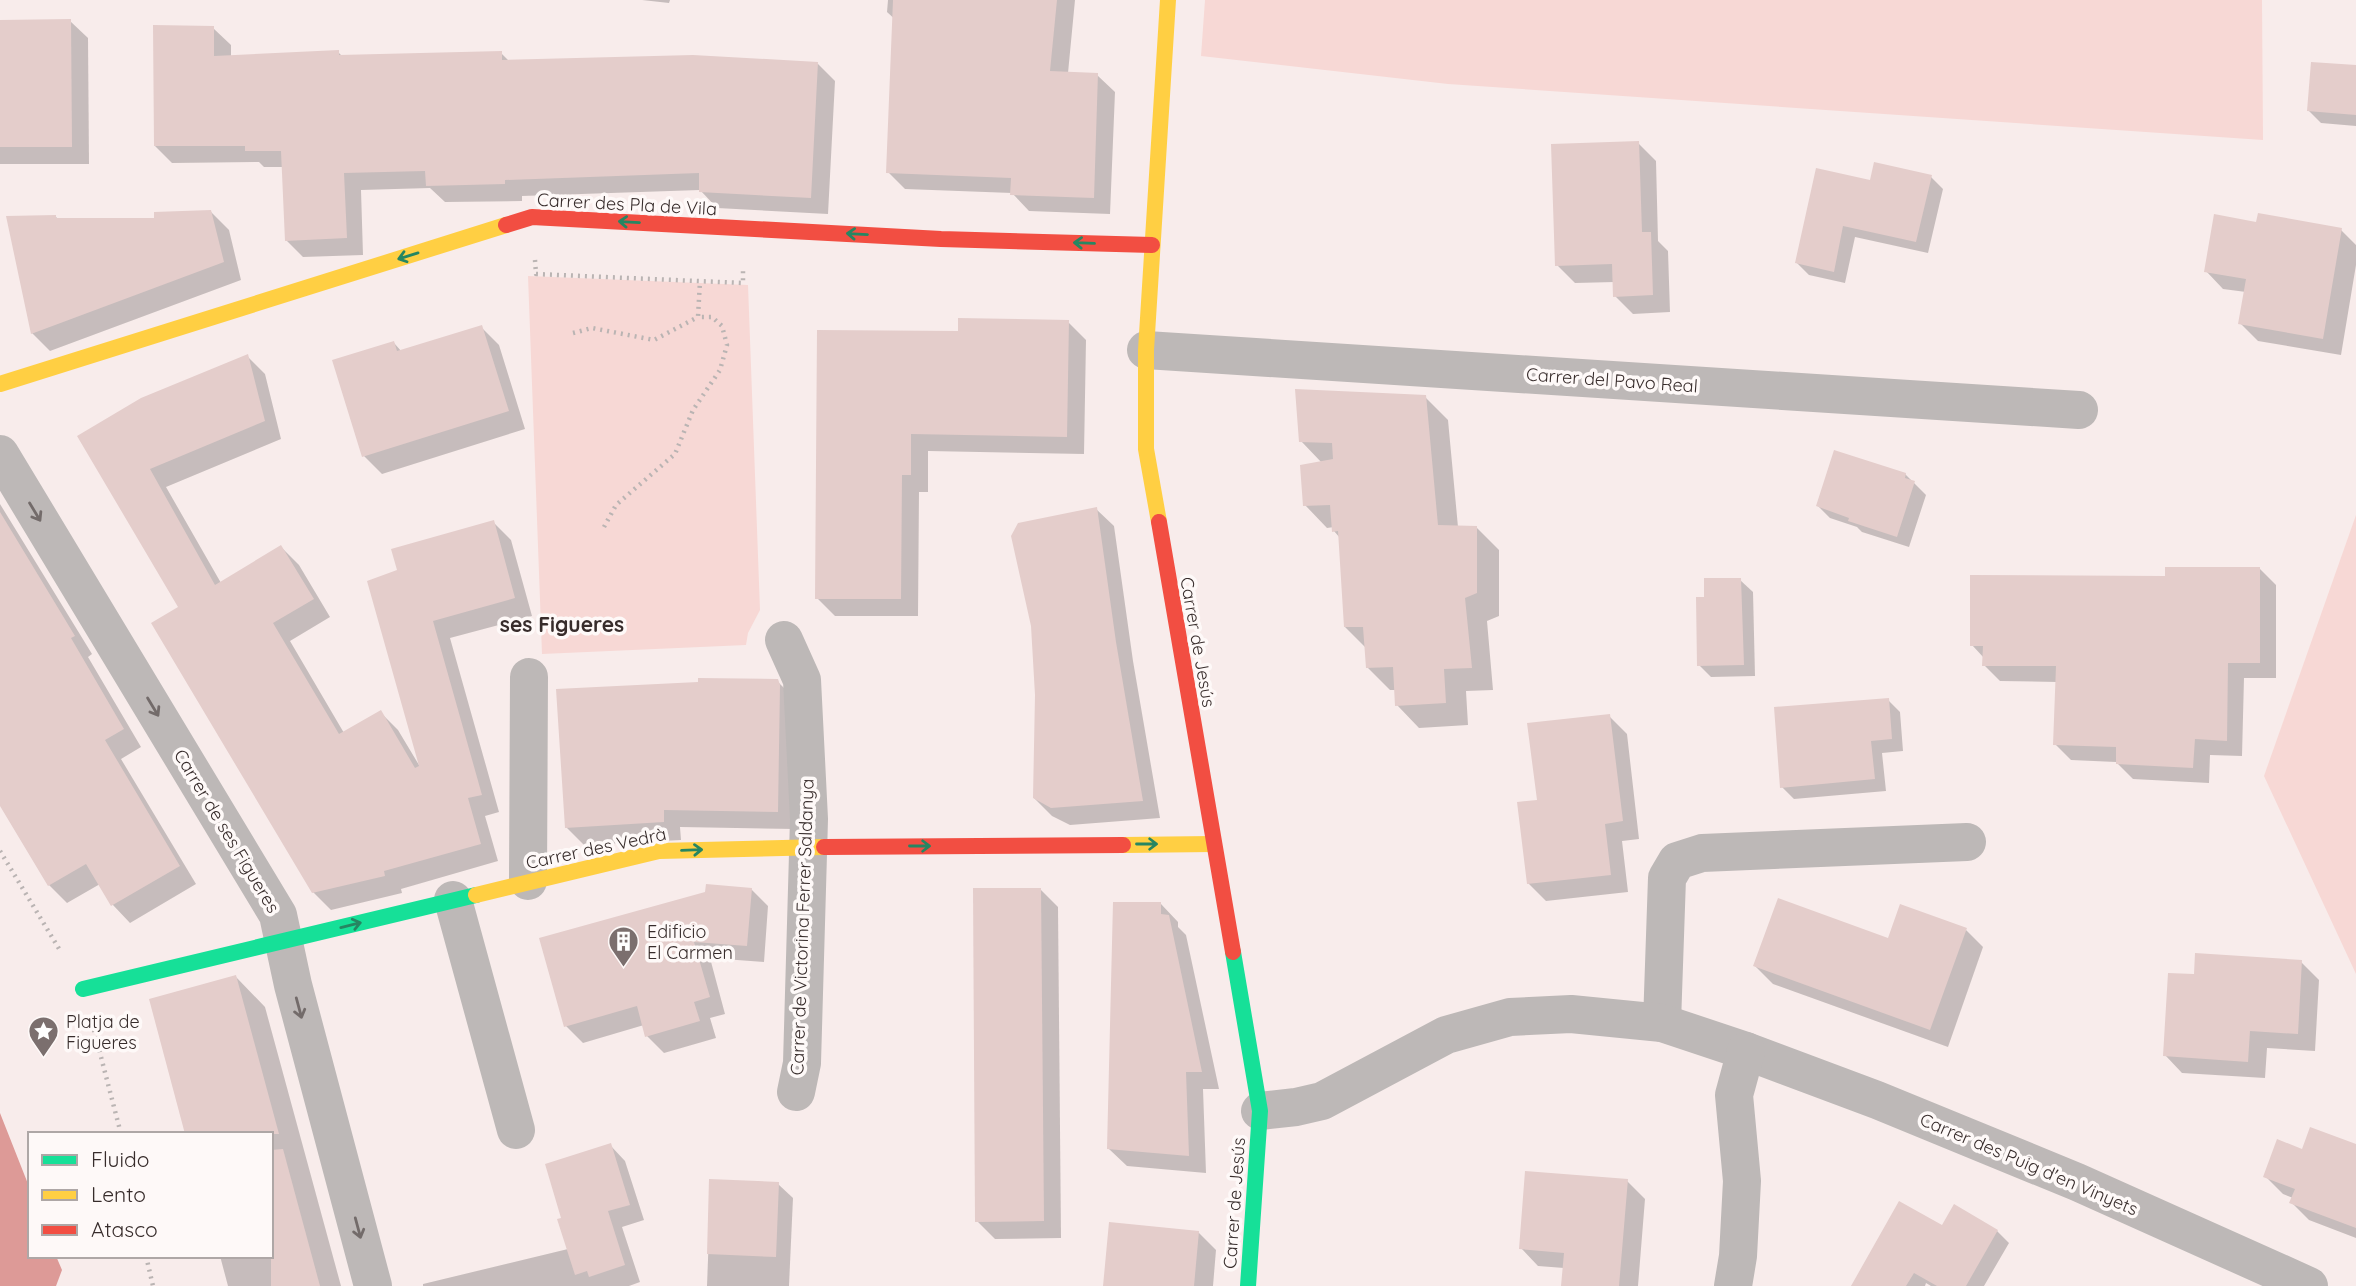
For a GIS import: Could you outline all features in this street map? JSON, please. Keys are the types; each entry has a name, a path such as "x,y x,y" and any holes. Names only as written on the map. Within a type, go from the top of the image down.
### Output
{"street":[{"name":"Carrer de Jesús","path":"1168,0 1146,349 1146,449 1260,1111 1248,1286"},
{"name":"Carrer des Pla de Vila","path":"0,384 532,217 941,239 1152,245"},
{"name":"Carrer del Pavo Real","path":"1146,349 2079,410"},
{"name":"Carrer de ses Figueres","path":"0,454 278,915 293,985 373,1286"},
{"name":"Carrer de Victorina Ferrer Saldanya","path":"784,640 802,680 809,819 802,1063 796,1092"},
{"path":"527,881 529,677"},
{"path":"1662,1023 1667,878 1676,861 1702,853 1967,842"},
{"name":"Carrer des Vedrà","path":"83,989 659,851 807,847 1213,844"},
{"path":"453,900 516,1130"},
{"name":"Carrer des Puig d'en Vinyets","path":"1260,1111 1322,1101 1446,1035 1510,1017 1571,1014 1662,1023 1866,1096 2077,1182 2309,1286"},
{"path":"1734,1286 1742,1181 1734,1095 1746,1051"}],"path":[{"path":"698,317 700,281"},
{"path":"573,333 592,328 654,340 698,317 712,317 722,326 727,345 720,370 693,410 675,454 616,505 604,527"},
{"path":"146,1258 153,1286"}],"shaded area":[{"path":"1205,0 2262,0 2263,140 1448,84 1201,56"},
{"path":"528,276 748,285 760,610 748,633 746,645 542,654"},
{"path":"2356,515 2356,974 2264,776"},
{"path":"0,1113 28,1184 28,1258 57,1258 62,1270 56,1286 0,1286"}],"building":[{"path":"893,0 1057,0 1050,71 1098,73 1094,198 1010,195 1011,178 886,173"},
{"path":"71,19 72,147 0,147 0,20"},
{"path":"153,25 214,26 214,56 339,50 339,55 502,51 502,60 693,55 818,62 811,198 699,192 699,173 505,180 505,184 426,186 425,171 344,173 347,238 285,241 281,151 245,151 245,146 154,146"},
{"path":"2311,62 2356,65 2356,115 2307,111"},
{"path":"1639,141 1642,232 1651,232 1653,295 1613,297 1612,264 1555,266 1551,144"},
{"path":"1874,162 1932,175 1916,242 1843,226 1834,272 1795,263 1816,168 1870,180"},
{"path":"211,210 224,262 31,334 6,216 154,218 154,212"},
{"path":"2258,213 2342,228 2323,339 2238,324 2246,279 2204,272 2214,214 2256,222"},
{"path":"958,318 1069,320 1067,437 911,434 911,475 902,475 901,599 815,599 817,330 958,331"},
{"path":"482,325 509,411 362,457 332,360 394,341 397,351"},
{"path":"248,354 265,421 150,469 215,585 281,545 314,599 273,623 339,734 381,710 415,768 419,766 367,581 397,570 391,549 494,520 515,598 433,621 482,795 468,798 481,844 384,871 385,876 312,893 151,623 178,607 77,436 141,398"},
{"path":"1295,389 1426,395 1438,525 1477,526 1477,593 1465,598 1472,668 1444,669 1446,703 1395,706 1393,667 1366,668 1363,627 1344,627 1338,531 1332,532 1330,505 1303,506 1300,465 1333,459 1332,443 1299,442"},
{"path":"1834,450 1906,473 1905,478 1915,481 1897,537 1848,521 1849,518 1816,506"},
{"path":"1097,507 1143,801 1051,808 1033,798 1035,695 1031,626 1011,536 1018,523"},
{"path":"0,512 75,636 71,638 124,729 105,740 180,866 111,906 86,864 48,886 0,806"},
{"path":"2165,567 2260,567 2260,663 2228,663 2227,741 2195,739 2193,768 2116,764 2116,747 2053,745 2056,666 1982,666 1983,646 1970,646 1970,575 2165,576"},
{"path":"1704,578 1741,578 1744,665 1697,666 1696,597 1704,597"},
{"path":"698,678 778,679 778,812 664,810 664,822 565,828 556,689 698,682"},
{"path":"1889,698 1892,739 1871,741 1875,779 1780,788 1774,707"},
{"path":"1610,714 1623,821 1605,824 1611,875 1527,884 1517,802 1537,800 1527,723"},
{"name":"Edificio El Carmen","path":"706,884 752,888 747,946 694,942 710,997 694,1002 700,1021 645,1037 637,1006 564,1027 539,938 705,892"},
{"path":"973,888 1041,888 1044,1221 975,1222"},
{"path":"1778,898 1888,938 1900,904 1967,928 1930,1030 1753,966"},
{"path":"1113,902 1161,902 1161,914 1169,915 1202,1072 1186,1072 1189,1156 1107,1149"},
{"path":"2195,953 2302,960 2298,1034 2250,1031 2248,1062 2163,1056 2168,973 2194,974"},
{"path":"236,975 279,1134 184,1132 149,999"},
{"path":"2310,1127 2356,1144 2356,1228 2289,1203 2295,1189 2263,1177 2277,1139 2302,1149"},
{"path":"611,1143 630,1205 608,1211 625,1265 589,1277 587,1271 575,1275 557,1219 561,1218 545,1164"},
{"path":"283,1149 320,1286 271,1286 273,1150"},
{"path":"1525,1171 1628,1179 1619,1286 1561,1286 1564,1253 1519,1249"},
{"path":"709,1179 779,1182 776,1257 707,1254"},
{"path":"1899,1201 1942,1225 1954,1204 1998,1230 1966,1286 1937,1286 1914,1273 1906,1286 1851,1286"},
{"path":"1109,1222 1199,1231 1194,1286 1103,1286"}],"traffic: fast":[{"path":"83,989 476,895"},
{"path":"1233,952 1260,1111 1248,1286"}],"traffic: slow":[{"path":"1159,522 1146,449 1146,350 1168,0"},
{"path":"0,384 506,225"},
{"path":"1123,845 1213,844"},
{"path":"476,895 659,851 824,847"}],"traffic: jam":[{"path":"506,225 532,217 941,239 1152,245"},
{"path":"1159,522 1233,952"},
{"path":"824,847 1123,845"}],"place":[{"name":"Edificio El Carmen","path":"624,968"},
{"name":"Platja de Figueres","path":"43,1058"}],"district":[{"name":"ses Figueres","path":"562,624"}]}
